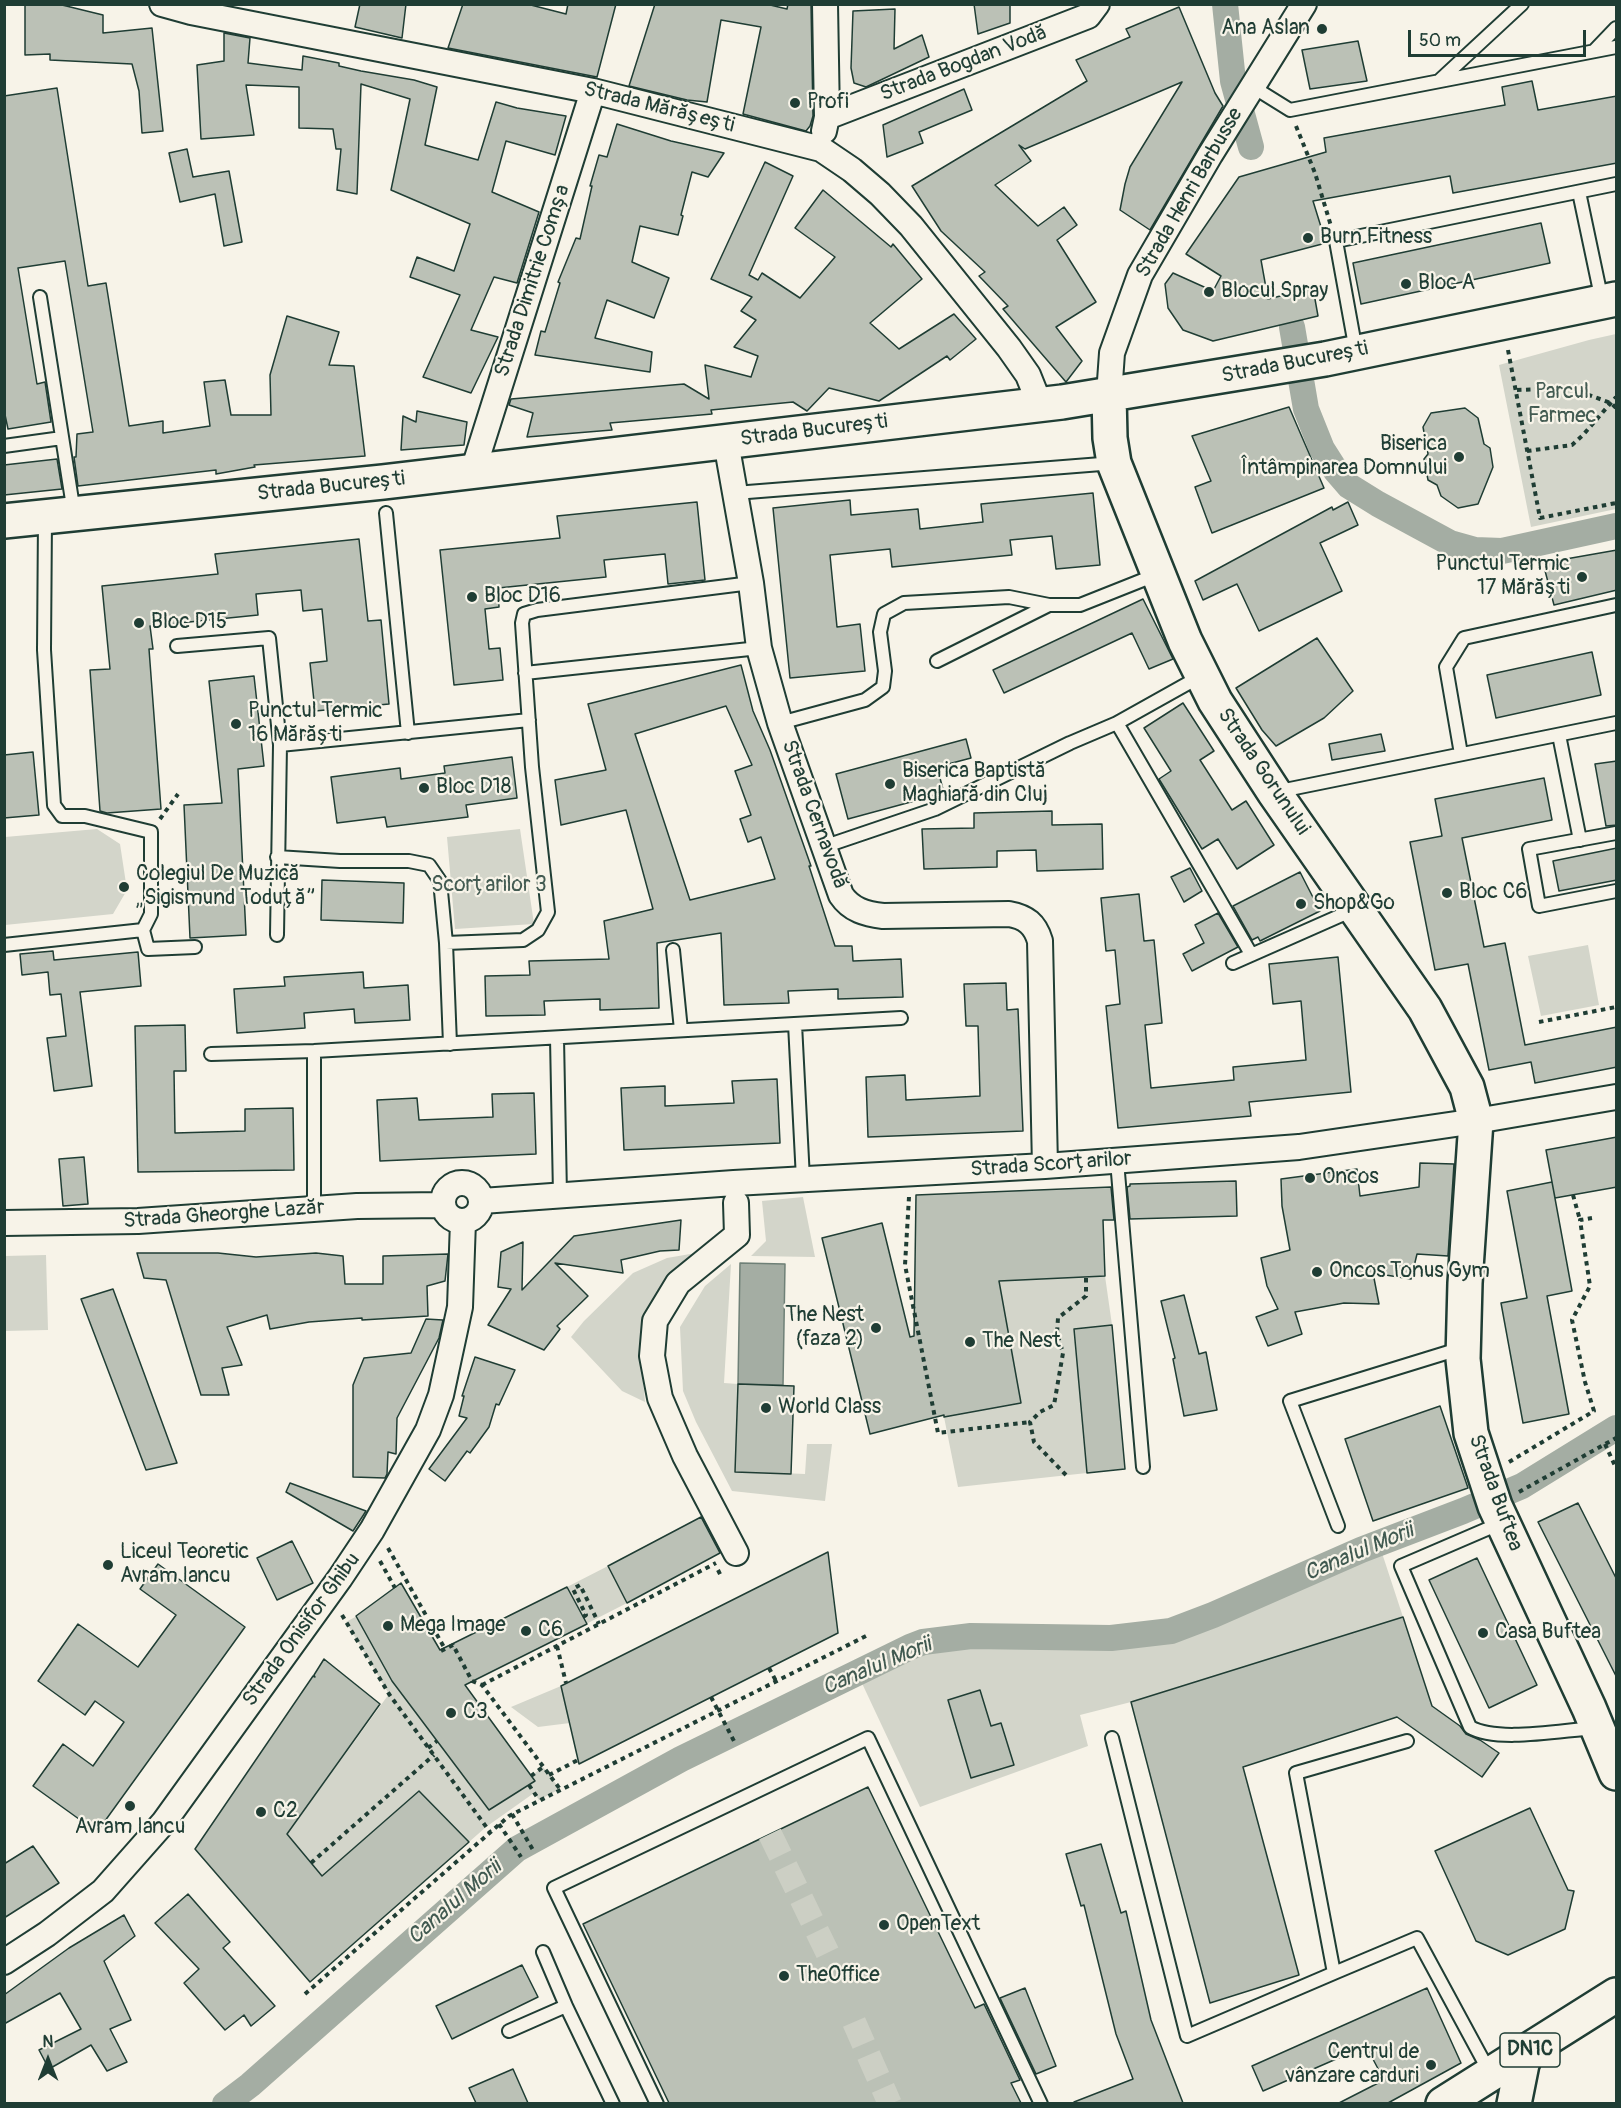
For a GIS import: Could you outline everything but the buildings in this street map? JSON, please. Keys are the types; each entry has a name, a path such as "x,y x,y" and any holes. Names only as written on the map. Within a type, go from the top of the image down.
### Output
{"main road":[{"name":"Strada București","path":"4,521 473,471 1040,405 1325,359 1501,321 1609,301"},
{"name":"Strada Gorunului","path":"1109,395 1110,438 1114,464 1185,641 1202,676 1215,701 1274,792 1431,1018 1467,1087 1476,1121"},
{"name":"Strada Buftea","path":"1476,1121 1463,1348 1471,1433 1492,1495 1617,1773"},
{"name":"DN1C","path":"1443,2103 1617,1995"},
{"path":"1514,2103 1522,2064 1527,2052"}],"street":[{"name":"Strada Mărășești","path":"162,4 593,90 821,148 859,176 911,226 1009,348 1028,375 1040,405"},
{"path":"821,148 827,117 825,4"},
{"name":"Strada Bogdan Vodă","path":"827,117 1088,16 1097,4"},
{"name":"Strada Henri Barbusse","path":"1109,395 1112,353 1140,275 1225,130 1304,4"},
{"name":"Strada Dimitrie Comșa","path":"473,471 593,90"},
{"name":"Strada Cernavodă","path":"726,442 751,583 759,648 780,723 841,895 849,905 861,911 884,915 1019,915 1030,921 1036,929 1040,941 1045,1166"},
{"name":"Strada Scorțarilor","path":"482,1201 803,1179 1045,1166 1299,1147 1476,1121 1617,1097"},
{"path":"461,1182 473,1185 478,1190 482,1201 479,1213 463,1221 452,1218 444,1210 443,1204 445,1192 449,1187 461,1182"},
{"path":"736,1203 737,1235 678,1283 655,1322 652,1356 660,1398 685,1456 736,1553"},
{"name":"Strada Gheorghe Lazăr","path":"4,1223 138,1221 314,1209 443,1204"},
{"name":"Strada Onisifor Ghibu","path":"4,1962 47,1934 103,1891 164,1822 366,1540 428,1430 441,1395 460,1307 463,1221"}],"lane":[{"path":"1440,81 1521,4"},
{"path":"1594,51 1617,28"},
{"path":"1253,87 1290,110 1617,47"},
{"path":"1356,352 1336,241 1617,184"},
{"path":"1579,192 1609,301"},
{"path":"40,297 62,438 59,515 44,650 54,805 62,816 85,816 151,832 151,914 143,930 148,949 195,946"},
{"path":"4,446 62,438"},
{"path":"735,493 1114,464"},
{"path":"386,513 408,733"},
{"path":"780,723 865,700 883,687 885,671 880,632 884,614 904,603 1009,597 1049,605 1080,605 1160,574"},
{"path":"446,943 523,940 538,930 548,912 525,673 522,623 524,614 537,610 751,583"},
{"path":"1461,754 1446,667 1464,638 1617,604"},
{"path":"937,661 1049,605"},
{"path":"177,646 269,638 280,745 277,935"},
{"path":"525,673 759,648"},
{"path":"823,847 935,809 1070,743 1117,723 1202,676"},
{"path":"280,745 529,720"},
{"path":"1117,723 1251,954"},
{"path":"1274,792 1617,723"},
{"path":"1559,735 1580,840"},
{"path":"1617,833 1529,849 1539,906 1617,891"},
{"path":"277,857 340,861 409,861 429,865 440,880 446,943 450,1044"},
{"path":"1233,963 1356,908"},
{"path":"4,945 143,930"},
{"path":"673,950 681,1030"},
{"path":"211,1054 450,1044 902,1018"},
{"path":"795,1024 803,1179"},
{"path":"557,1038 560,1195"},
{"path":"314,1051 314,1209"},
{"path":"1117,1161 1143,1467"},
{"path":"1338,1526 1290,1401 1463,1348"},
{"path":"1492,1495 1401,1566 1470,1727 1479,1732 1502,1736 1597,1727"},
{"path":"657,2103 554,1888 868,1738 1041,2103"},
{"path":"1112,1738 1187,2036 1417,1938 1490,2074"},
{"path":"1334,1973 1296,1773 1407,1740"},
{"path":"543,1952 566,2007 613,2103"},
{"path":"509,2031 566,2007"}],"path":[{"path":"1290,110 1315,173 1336,241"},
{"path":"1501,321 1540,518 1617,503"},
{"path":"1516,390 1569,388 1611,403 1617,408"},
{"path":"1527,451 1572,445 1584,435 1617,396"},
{"path":"151,832 178,794"},
{"path":"1539,1022 1617,1007"},
{"path":"909,1187 905,1265 938,1433 1030,1422 1040,1412 1054,1405 1063,1353 1057,1333 1058,1318 1086,1296 1086,1277"},
{"path":"1492,1495 1511,1461 1594,1410 1585,1382 1572,1320 1590,1286 1580,1220 1573,1195"},
{"path":"1580,1220 1593,1218"},
{"path":"1030,1422 1034,1442 1066,1475"},
{"path":"1492,1495 1617,1438"},
{"path":"1605,1444 1617,1468"},
{"path":"387,1546 443,1650 453,1645 472,1681 482,1685 560,1789"},
{"path":"482,1685 736,1553"},
{"path":"379,1560 395,1588"},
{"path":"583,1617 586,1615 573,1589 580,1585 599,1624"},
{"path":"341,1613 389,1694 490,1832"},
{"path":"306,1994 512,1814 868,1635"},
{"path":"557,1646 566,1683"},
{"path":"769,1668 776,1681"},
{"path":"711,1697 735,1743"},
{"path":"428,1748 437,1741"},
{"path":"311,1863 434,1755"},
{"path":"549,1775 578,1760"},
{"path":"531,1776 543,1767"},
{"path":"529,1785 539,1800"},
{"path":"512,1814 533,1850"},
{"path":"499,1824 521,1857"}],"green space":[{"name":"Parcul Farmec","path":"1616,334 1616,509 1531,527 1499,365"},
{"path":"97,829 120,844 127,890 113,914 5,925 5,837"},
{"name":"Scorțarilor 3","path":"520,829 534,924 455,929 447,837"},
{"path":"1588,945 1599,1005 1541,1016 1528,956"},
{"path":"803,1197 815,1257 751,1256 766,1241 762,1201"},
{"path":"696,1253 641,1357 645,1402 622,1391 571,1337 633,1273 667,1258"},
{"path":"46,1255 48,1330 5,1331 5,1256"},
{"path":"731,1264 724,1383 738,1384 735,1471 805,1474 807,1444 832,1444 825,1501 732,1491 696,1422 683,1391 680,1327 705,1286"},
{"path":"1105,1276 1112,1325 1074,1329 1087,1473 958,1487 944,1417 1021,1403 999,1281"},
{"path":"1381,1550 1403,1617 1131,1702 1080,1715 1088,1746 920,1807 860,1679 927,1650 972,1644 1116,1644 1174,1638"},
{"path":"608,1566 627,1603 586,1624 567,1587"},
{"path":"357,1616 392,1681 489,1810 535,1782 531,1776 543,1767 560,1789 539,1800 534,1793 469,1842 418,1791 322,1876 287,1834 389,1694 346,1622"},
{"path":"561,1686 570,1723 538,1727 511,1707"}],"shaded area":[{"path":"740,1263 785,1264 783,1385 738,1384"}],"waterway":[{"name":"Canalul Morii","path":"1225,4 1233,81 1251,147"},
{"name":"Canalul Morii","path":"1292,327 1306,409 1322,449 1349,486 1378,504 1450,543 1475,550 1502,551 1616,526"},
{"name":"Canalul Morii","path":"225,2104 250,2085 517,1849 681,1759 910,1647 923,1642 971,1636 1111,1638 1171,1631 1361,1550 1522,1486 1616,1428"}],"tunnel":[{"path":"770,1834 831,1960"},
{"path":"854,2022 890,2104"}],"place":[{"name":"Ana Aslan","path":"1322,29"},
{"name":"Profi","path":"795,103"},
{"name":"Burn Fitness","path":"1308,238"},
{"name":"Bloc A","path":"1406,284"},
{"name":"Blocul Spray","path":"1209,292"},
{"name":"Biserica Întâmpinarea Domnului","path":"1459,457"},
{"name":"Punctul Termic 17 Mărăști","path":"1582,577"},
{"name":"Bloc D16","path":"472,597"},
{"name":"Bloc D15","path":"139,623"},
{"name":"Punctul Termic 16 Mărăști","path":"236,724"},
{"name":"Biserica Baptistă Maghiară din Cluj","path":"890,784"},
{"name":"Bloc D18","path":"424,788"},
{"name":"Colegiul De Muzică „Sigismund Toduță”","path":"124,887"},
{"name":"Bloc C6","path":"1447,893"},
{"name":"Shop&Go","path":"1301,904"},
{"name":"Oncos","path":"1310,1178"},
{"name":"Oncos Tonus Gym","path":"1317,1272"},
{"name":"The Nest (faza 2)","path":"876,1328"},
{"name":"The Nest","path":"970,1342"},
{"name":"World Class","path":"766,1408"},
{"name":"Liceul Teoretic Avram Iancu","path":"108,1565"},
{"name":"Mega Image","path":"388,1626"},
{"name":"C6","path":"526,1631"},
{"name":"Casa Buftea","path":"1483,1633"},
{"name":"C3","path":"451,1713"},
{"name":"Avram Iancu","path":"130,1806"},
{"name":"C2","path":"261,1812"},
{"name":"OpenText","path":"884,1925"},
{"name":"TheOffice","path":"784,1976"},
{"name":"Centrul de vânzare carduri","path":"1431,2065"}]}
